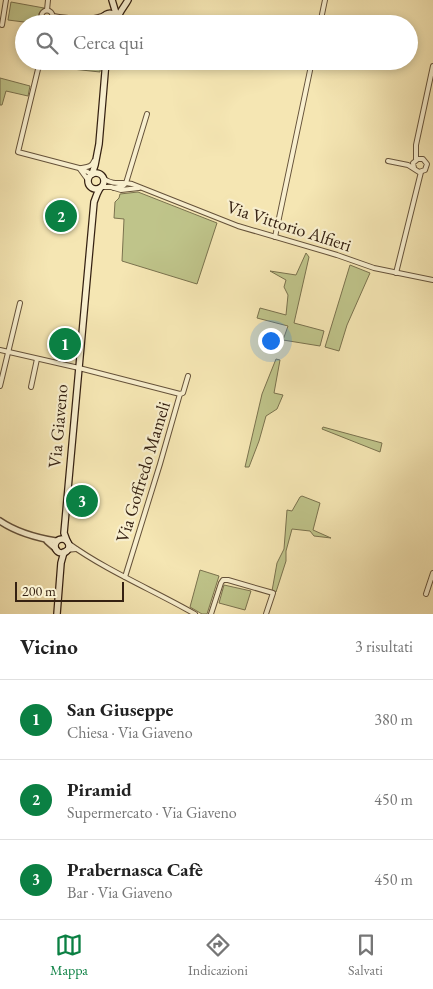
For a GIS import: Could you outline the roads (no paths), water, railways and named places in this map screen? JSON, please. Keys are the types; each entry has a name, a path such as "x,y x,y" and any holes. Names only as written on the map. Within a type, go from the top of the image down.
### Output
{"main road":[{"path":"105,15 112,0"},
{"path":"112,0 117,15"},
{"path":"118,15 128,0"},
{"path":"105,15 111,13 113,15"},
{"name":"Via Giaveno","path":"67,542 64,533 94,202 104,183 99,167 99,144 105,70"},
{"name":"Via Giaveno","path":"94,202 89,184 99,144"},
{"path":"92,174 97,173 103,177"},
{"path":"89,184 96,190 101,188"},
{"path":"62,551 55,546 64,533"},
{"path":"58,540 63,539 67,542 68,547 62,551"},
{"path":"57,614 62,551"}],"street":[{"path":"2,25 6,0"},
{"path":"47,10 48,0"},
{"path":"322,15 325,0"},
{"path":"47,10 51,12 52,15"},
{"path":"41,15 47,10"},
{"path":"396,273 419,178 420,172 416,162 416,145 433,66"},
{"path":"38,70 18,152 79,168 92,174"},
{"path":"275,237 310,70"},
{"path":"126,183 147,114"},
{"name":"Via Giaveno","path":"79,168 92,165 99,144"},
{"path":"388,161 408,165 416,162 426,162 433,166"},
{"path":"426,162 426,168"},
{"path":"420,172 433,166"},
{"path":"79,168 84,173 89,184"},
{"name":"Via Vittorio Alfieri","path":"103,177 115,184 126,183 141,188 238,226 374,268 433,280"},
{"name":"Via Vittorio Alfieri","path":"101,188 114,188 123,186 126,183"},
{"name":"Via Vittorio Alfieri","path":"114,188 121,190 141,188"},
{"path":"0,386 20,303"},
{"path":"0,350 180,394"},
{"path":"31,386 37,359"},
{"name":"Via Goffredo Mameli","path":"125,577 180,394 183,393 188,376"},
{"path":"0,521 18,530 42,538 58,540"},
{"path":"42,538 62,551 76,549"},
{"path":"67,542 125,577 195,614"},
{"path":"426,594 433,573"},
{"path":"211,614 222,580 273,592 266,614"}],"place":[{"name":"Piramid","path":"61,216"},
{"name":"San Giuseppe","path":"65,344"},
{"name":"Prabernasca Cafè","path":"82,501"}]}
